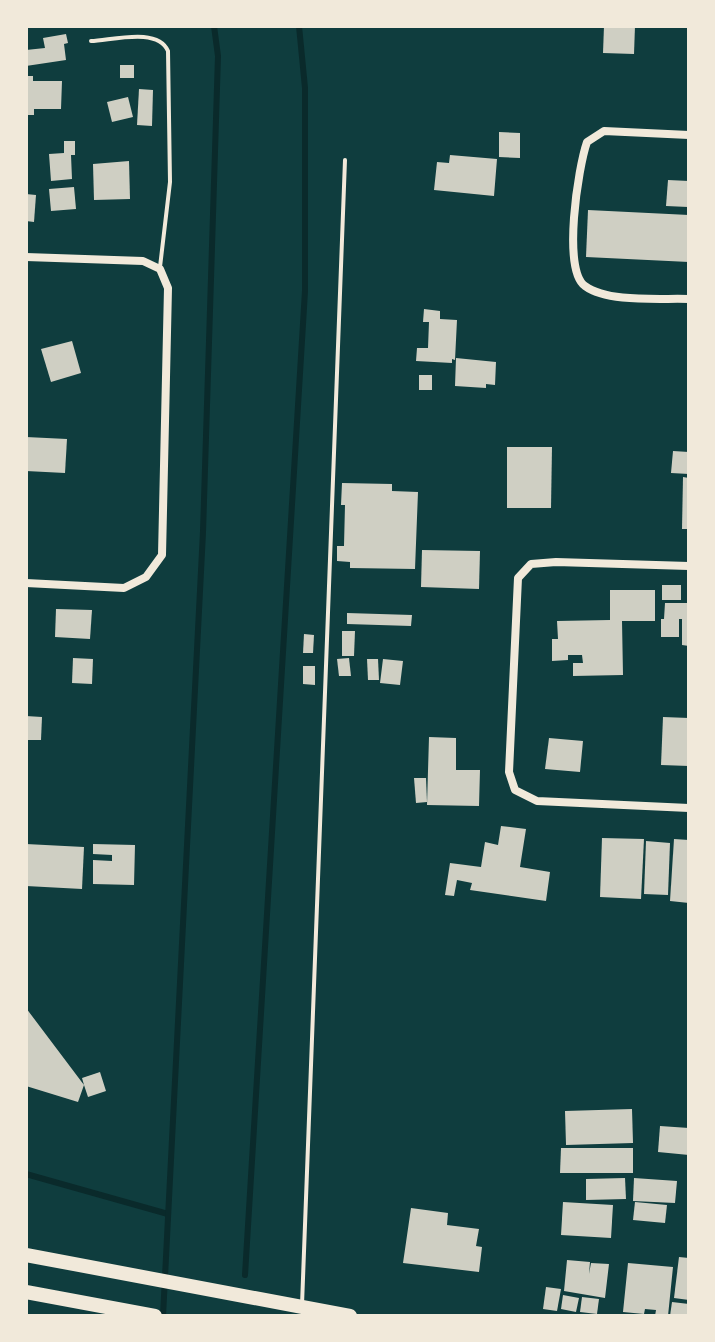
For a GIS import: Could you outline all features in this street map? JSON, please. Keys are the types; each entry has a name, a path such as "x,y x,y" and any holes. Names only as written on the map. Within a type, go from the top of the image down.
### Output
{"main road":[{"path":"26,1255 350,1316"},
{"path":"26,1292 155,1316"}],"street":[{"path":"689,135 604,131 587,142 575,189 574,273 584,286 607,296 689,299"},
{"path":"26,257 143,261 160,269 168,288 162,555 146,577 124,588 26,583"},
{"path":"689,566 556,562 531,564 518,578 509,772 515,790 537,801 689,808"}],"lane":[{"path":"91,41 155,38 168,51 170,182 160,269"},
{"path":"302,1307 345,160"}],"building":[{"path":"604,26 635,26 634,54 603,53"},
{"path":"66,34 66,60 26,66 26,50 45,48 43,38"},
{"path":"120,65 134,65 134,78 120,78"},
{"path":"26,76 33,76 33,81 62,81 61,109 34,109 34,115 26,115"},
{"path":"139,89 153,90 152,126 137,125"},
{"path":"128,97 133,117 112,122 107,102"},
{"path":"499,132 520,133 520,158 499,157"},
{"path":"64,141 75,141 75,155 71,155 72,179 51,181 49,154 64,153"},
{"path":"450,155 497,159 494,196 434,190 437,162 449,163"},
{"path":"129,161 130,199 94,200 93,164"},
{"path":"668,180 689,181 688,207 666,206"},
{"path":"74,187 76,209 51,211 49,189"},
{"path":"26,194 36,195 34,222 26,221"},
{"path":"588,210 689,215 689,262 586,257"},
{"path":"424,309 440,311 440,319 457,320 455,360 452,359 452,363 416,361 417,348 428,348 429,322 423,322"},
{"path":"72,341 81,373 51,382 41,349"},
{"path":"456,358 496,362 495,385 486,384 486,388 455,386"},
{"path":"419,375 432,375 432,390 419,390"},
{"path":"26,437 67,439 65,473 26,471"},
{"path":"507,447 552,447 551,508 507,508"},
{"path":"673,451 689,452 689,474 671,473"},
{"path":"683,477 689,478 689,529 682,529"},
{"path":"342,483 392,484 392,491 418,492 415,569 350,568 350,562 337,561 337,546 344,546"},
{"path":"422,550 480,551 479,589 421,587"},
{"path":"662,585 681,585 681,600 662,600"},
{"path":"610,590 655,590 655,621 622,621 623,675 573,676 573,663 583,663 582,655 568,655 568,660 552,661 552,639 558,639 557,621 610,620"},
{"path":"665,603 689,603 689,646 682,645 682,619 679,619 679,637 661,637"},
{"path":"56,609 92,610 90,639 55,637"},
{"path":"347,613 412,615 411,626 347,624"},
{"path":"342,631 355,631 354,656 342,656"},
{"path":"304,634 314,635 313,653 303,653"},
{"path":"73,658 93,659 92,684 72,683"},
{"path":"349,658 351,676 339,676 337,659"},
{"path":"367,659 378,659 379,680 368,680"},
{"path":"383,659 403,661 400,685 380,683"},
{"path":"303,666 315,666 315,685 303,684"},
{"path":"26,716 42,717 41,740 26,740"},
{"path":"663,717 689,718 689,766 661,765"},
{"path":"429,737 456,738 456,770 480,770 479,806 427,805"},
{"path":"549,738 583,741 580,772 545,769"},
{"path":"414,778 426,778 427,802 416,803"},
{"path":"501,826 526,829 520,867 550,872 546,901 470,890 472,883 457,880 454,896 445,895 450,863 481,867 485,842 498,845"},
{"path":"602,838 644,839 641,899 600,897"},
{"path":"674,839 689,840 689,903 670,901"},
{"path":"646,841 670,843 668,895 644,894"},
{"path":"26,844 84,847 82,889 26,886"},
{"path":"93,844 135,845 134,885 93,884 93,860 112,861 112,855 93,854"},
{"path":"26,1008 84,1085 78,1102 26,1086"},
{"path":"100,1072 106,1091 88,1097 82,1078"},
{"path":"632,1109 633,1143 566,1145 565,1111"},
{"path":"660,1126 689,1128 689,1155 658,1152"},
{"path":"561,1148 633,1148 633,1173 560,1173"},
{"path":"625,1178 626,1199 586,1200 586,1179"},
{"path":"634,1178 677,1181 675,1203 633,1201"},
{"path":"563,1202 613,1205 611,1238 561,1235"},
{"path":"635,1202 667,1205 665,1223 633,1220"},
{"path":"411,1208 448,1213 447,1225 479,1229 476,1246 482,1247 479,1272 403,1263"},
{"path":"679,1257 689,1258 689,1300 674,1298"},
{"path":"567,1260 590,1262 589,1274 591,1263 609,1264 605,1298 564,1291"},
{"path":"628,1263 673,1267 668,1316 655,1316 656,1310 645,1309 644,1314 623,1312"},
{"path":"546,1287 561,1289 557,1311 543,1309"},
{"path":"563,1295 579,1298 576,1312 561,1309"},
{"path":"582,1297 599,1299 597,1314 580,1312"},
{"path":"672,1302 689,1304 689,1316 670,1316"}],"waterway":[{"path":"163,1316 203,532 218,56 214,26"},
{"path":"245,1275 305,291 305,88 299,26"},
{"path":"26,1174 168,1214"}]}
